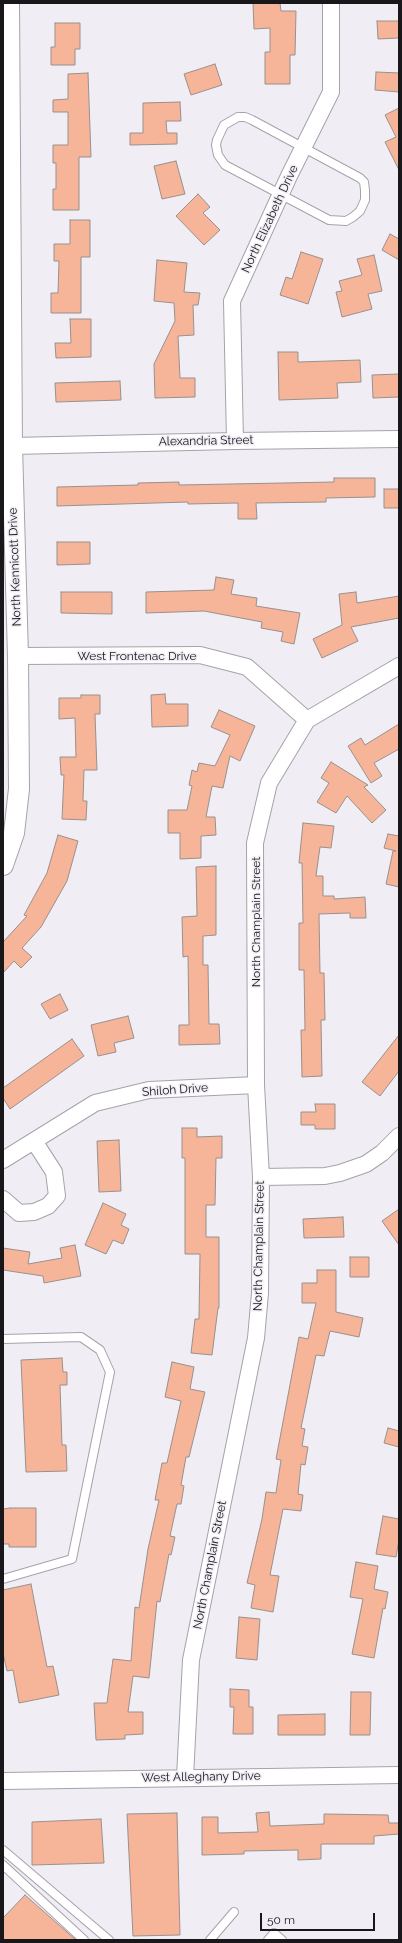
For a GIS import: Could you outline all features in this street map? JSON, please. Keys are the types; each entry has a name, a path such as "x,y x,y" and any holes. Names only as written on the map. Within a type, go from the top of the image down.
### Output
{"street":[{"name":"North Kennicott Drive","path":"3,865 14,833 18,814 19,789 18,656 9,556 12,446 9,3"},
{"name":"North Elizabeth Drive","path":"235,440 232,301 280,195 331,92 331,3"},
{"name":"Alexandria Street","path":"12,446 235,440 399,439"},
{"name":"West Frontenac Drive","path":"18,656 200,656 247,667 307,720"},
{"path":"307,720 399,666"},
{"name":"North Champlain Street","path":"185,1777 191,1660 256,1338 261,1262 261,1177 256,1085 255,843 269,783 307,720"},
{"name":"Shiloh Drive","path":"3,1160 95,1103 149,1090 256,1085"},
{"path":"261,1177 325,1176 340,1174 366,1164 382,1153 399,1136"},
{"path":"3,1199 19,1213 34,1212 48,1206 57,1196 54,1172 34,1141"},
{"name":"West Alleghany Drive","path":"3,1781 185,1777 399,1775"}],"lane":[{"path":"245,117 303,147 360,178 364,182 365,190 363,207 353,218 346,221 329,220 280,195 225,165 220,160 216,146 219,132 230,120 245,117"},
{"path":"3,1339 81,1337 100,1350 110,1372 72,1559 3,1579"},
{"path":"3,1850 109,1940"},
{"path":"3,1865 84,1940"},
{"path":"210,1940 234,1912"},
{"path":"268,1940 274,1933 282,1940"}],"building":[{"path":"253,3 280,3 281,11 296,11 295,55 290,55 290,84 265,84 265,52 270,52 270,28 254,29"},
{"path":"377,21 399,21 399,38 378,39"},
{"path":"55,23 80,23 80,49 75,49 75,65 51,65 51,47 55,47"},
{"path":"215,64 222,85 191,95 184,74"},
{"path":"376,72 399,73 399,92 375,90"},
{"path":"88,73 91,157 79,157 79,210 53,210 53,189 56,189 56,163 53,163 53,145 68,145 68,112 53,112 53,100 68,99 68,74"},
{"path":"180,102 181,121 166,121 167,133 177,133 177,144 130,145 130,133 143,133 143,103"},
{"path":"399,108 399,170 385,142 396,137 385,115"},
{"path":"176,161 185,194 162,199 154,166"},
{"path":"198,194 210,207 203,213 220,230 204,245 176,216"},
{"path":"70,220 90,220 90,257 81,257 81,313 51,313 51,293 58,293 59,261 54,261 54,244 70,244"},
{"path":"390,234 399,239 399,260 382,250"},
{"path":"301,252 323,259 308,304 280,295 286,277 292,279"},
{"path":"374,255 382,291 368,294 372,309 342,317 336,292 342,291 339,281 362,275 357,259"},
{"path":"157,260 187,263 184,292 200,293 198,305 193,305 194,335 178,336 180,378 195,378 195,397 155,398 154,364 175,321 174,303 154,301"},
{"path":"70,319 91,319 91,357 56,358 55,343 71,343"},
{"path":"278,352 298,352 298,362 360,360 361,382 337,383 338,398 279,400"},
{"path":"399,374 399,397 373,398 372,375"},
{"path":"120,381 121,400 56,402 55,383"},
{"path":"334,478 375,478 375,497 326,498 326,502 256,503 257,519 238,519 238,503 188,504 188,502 57,506 57,487 138,485 138,483 179,482 179,485 334,482"},
{"path":"384,489 399,489 399,508 384,508"},
{"path":"57,542 90,542 90,564 57,565"},
{"path":"216,577 234,580 231,594 257,598 256,606 300,613 294,644 281,641 283,632 261,628 262,622 204,611 146,613 146,592 214,590"},
{"path":"61,592 112,592 112,614 61,613"},
{"path":"356,592 357,603 399,596 399,618 351,627 358,641 322,658 313,639 342,625 339,594"},
{"path":"165,694 166,704 188,704 188,726 152,727 151,695"},
{"path":"81,695 100,695 100,714 95,714 97,770 84,770 83,801 87,801 86,820 62,819 64,775 61,775 60,757 76,757 75,718 59,719 59,698 81,698"},
{"path":"219,710 255,726 240,761 230,756 223,788 212,786 206,817 215,817 216,835 201,836 201,858 180,859 180,833 168,833 168,810 187,810 192,786 189,785 192,770 197,772 199,763 215,766 230,735 211,727"},
{"path":"399,724 399,749 374,763 382,776 371,783 348,746 361,738 365,745"},
{"path":"331,762 368,785 364,787 386,810 372,823 347,796 336,813 317,802 329,783 321,778"},
{"path":"303,823 334,826 331,848 320,847 316,876 323,876 323,896 334,896 334,899 365,897 366,918 350,918 350,913 319,914 320,973 324,973 325,1020 321,1020 322,1076 302,1077 301,1030 305,1030 304,970 299,970 299,923 303,923 302,863 299,863"},
{"path":"388,834 399,836 399,887 386,884 393,851 396,851 384,848"},
{"path":"58,835 78,841 67,881 41,927 22,948 32,957 21,968 14,961 3,973 3,942 27,916 24,915 47,873"},
{"path":"216,866 216,935 203,936 203,965 208,965 209,1024 219,1024 220,1044 179,1045 179,1025 189,1025 188,956 183,957 182,917 197,916 196,867"},
{"path":"60,994 68,1010 50,1019 41,1004"},
{"path":"128,1016 134,1038 114,1043 116,1052 98,1056 91,1025"},
{"path":"399,1035 399,1071 380,1096 362,1082"},
{"path":"72,1039 84,1056 10,1109 3,1098 3,1088"},
{"path":"315,1104 335,1104 335,1129 315,1129 315,1125 301,1125 301,1112 316,1112"},
{"path":"182,1128 197,1128 197,1137 222,1136 222,1158 216,1158 215,1205 206,1205 206,1237 219,1237 219,1308 212,1355 191,1353 195,1319 199,1319 200,1254 185,1254 185,1158 182,1158"},
{"path":"119,1140 121,1191 99,1192 97,1141"},
{"path":"103,1203 126,1214 121,1225 129,1229 123,1244 113,1240 106,1254 85,1245"},
{"path":"399,1209 399,1245 382,1221"},
{"path":"343,1217 344,1237 304,1238 303,1219"},
{"path":"75,1245 81,1276 44,1283 43,1276 3,1270 3,1248 30,1252 28,1264 62,1258 60,1248"},
{"path":"350,1257 369,1257 369,1277 350,1277"},
{"path":"317,1270 336,1270 336,1312 363,1318 359,1337 330,1331 324,1356 316,1355 301,1428 305,1429 302,1446 308,1447 305,1465 301,1464 298,1494 303,1495 301,1511 283,1509 270,1575 279,1576 273,1612 251,1608 255,1585 247,1583 262,1519 266,1492 276,1493 281,1460 276,1459 299,1337 308,1339 316,1303 302,1303 302,1283 317,1283"},
{"path":"62,1358 63,1372 67,1372 67,1385 60,1385 62,1445 66,1445 67,1471 26,1472 21,1360"},
{"path":"172,1362 194,1367 190,1389 205,1392 189,1457 186,1457 181,1485 184,1486 181,1504 177,1504 170,1536 175,1537 171,1555 169,1554 160,1602 157,1601 149,1678 133,1676 128,1712 143,1712 143,1734 125,1735 125,1739 96,1740 94,1703 107,1703 113,1659 131,1661 135,1607 139,1608 148,1549 159,1500 155,1500 162,1463 167,1463 181,1401 165,1397"},
{"path":"388,1428 399,1431 399,1447 384,1443"},
{"path":"36,1508 36,1547 9,1547 9,1544 3,1544 3,1509"},
{"path":"383,1516 399,1519 399,1540 396,1557 376,1554"},
{"path":"356,1562 378,1566 374,1589 388,1592 385,1609 383,1608 374,1658 352,1654 363,1599 350,1597"},
{"path":"31,1584 47,1667 53,1666 59,1695 19,1703 13,1670 7,1671 3,1653 3,1590"},
{"path":"239,1617 260,1619 257,1660 236,1658"},
{"path":"230,1689 249,1690 249,1707 253,1707 253,1734 233,1734 234,1707 230,1707"},
{"path":"351,1692 371,1692 370,1735 350,1735"},
{"path":"325,1714 325,1735 278,1735 278,1715"},
{"path":"269,1812 270,1826 324,1824 324,1814 388,1815 389,1823 399,1823 399,1834 374,1836 374,1844 321,1844 321,1859 298,1860 298,1850 244,1851 244,1854 202,1855 202,1817 218,1817 218,1833 258,1832 256,1813"},
{"path":"177,1813 180,1935 133,1936 127,1814"},
{"path":"101,1819 104,1863 32,1865 32,1822"},
{"path":"25,1895 76,1940 3,1940 3,1918"}]}
